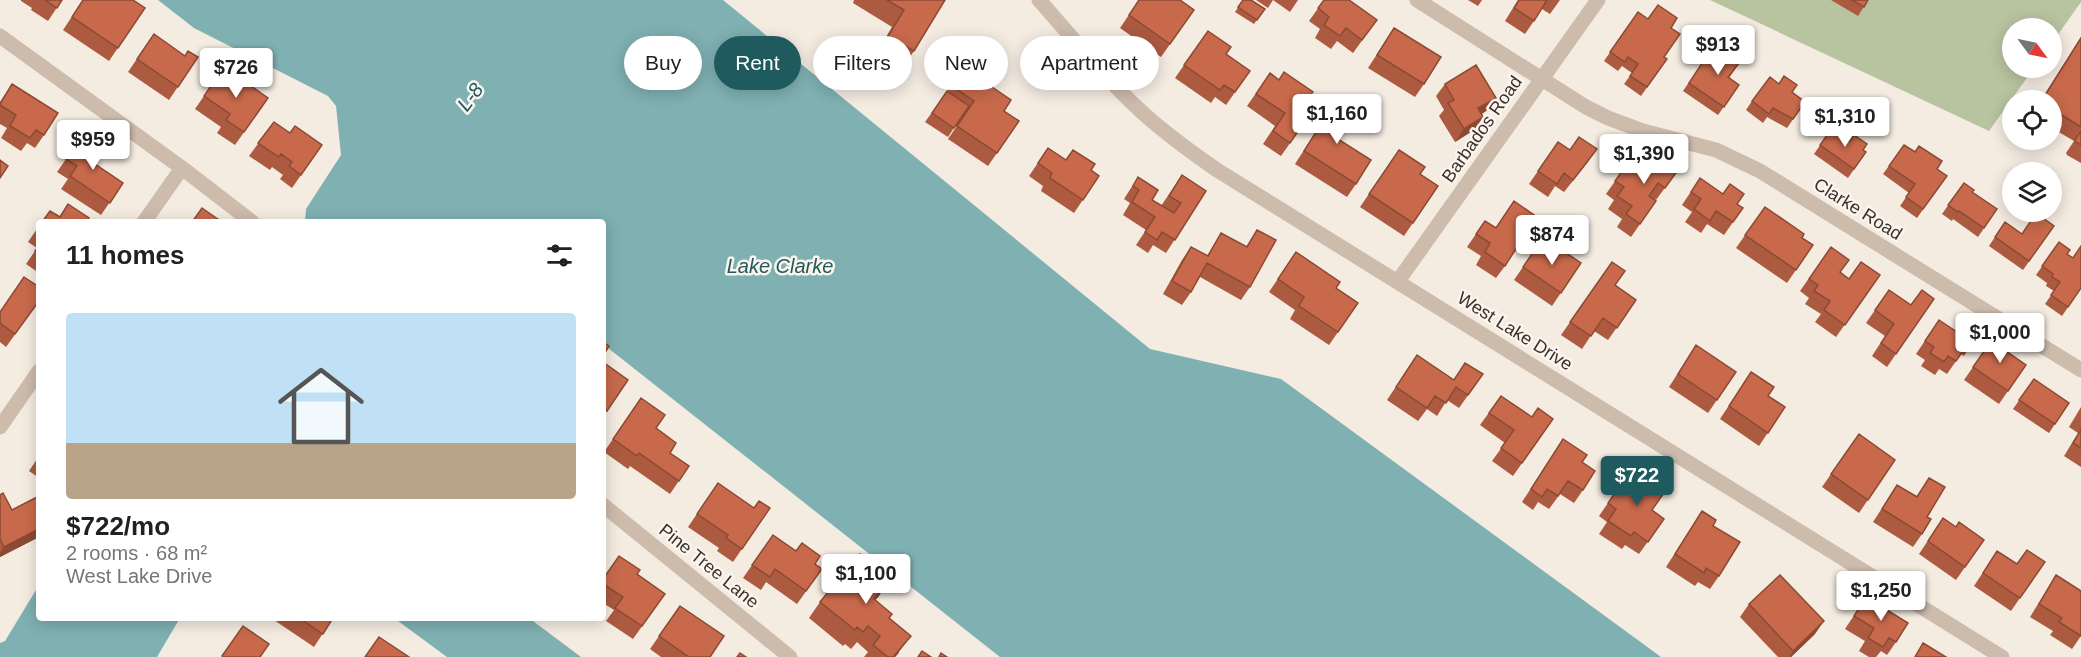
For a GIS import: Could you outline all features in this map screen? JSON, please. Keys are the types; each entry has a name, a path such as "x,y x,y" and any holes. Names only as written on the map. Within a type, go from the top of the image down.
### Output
{"street":[{"name":"West Lake Drive","path":"1039,0 1109,80 1142,113 1216,170 2002,657"},
{"name":"Clarke Road","path":"1417,0 1586,107 1608,118 1643,131 1716,150 1760,171 2081,370"},
{"name":"Barbados Road","path":"1398,281 1598,0"},
{"path":"0,36 182,168 248,219"},
{"path":"146,219 182,168"},
{"path":"0,427 36,375"},
{"name":"Pine Tree Lane","path":"606,507 790,657"}],"green space":[{"path":"1710,0 2081,0 2062,29 2062,18 2002,18 2002,78 2027,78 2018,90 2002,90 2002,113 1989,131"}],"water":[{"name":"Lake Clarke","path":"158,0 723,0 767,36 714,36 714,90 801,90 801,64 813,74 813,90 833,90 1150,349 1281,379 1661,657 1000,657 606,346 606,219 305,219 306,209 341,155 336,106 328,96 194,28"},
{"path":"36,590 36,621 178,621 157,657 0,657 0,643 5,641"},
{"path":"398,621 533,621 581,657 447,657"}],"building":[{"path":"45,0 62,0 57,8"},
{"path":"83,0 133,0 145,8 118,48 72,17"},
{"path":"887,0 945,0 914,51 912,50 912,36 888,36 904,10"},
{"path":"1139,0 1180,0 1194,10 1170,44 1129,15"},
{"path":"1243,0 1251,0 1265,9 1257,20 1238,7"},
{"path":"1324,0 1349,0 1377,20 1362,40 1346,28 1340,36 1324,25 1329,17 1318,8"},
{"path":"1519,0 1547,0 1534,21 1514,8"},
{"path":"1852,0 1868,0 1864,7"},
{"path":"1658,5 1677,18 1671,28 1680,34 1664,57 1667,59 1647,87 1630,76 1638,64 1628,57 1625,62 1610,52 1638,12 1648,19"},
{"path":"1394,28 1441,57 1424,84 1377,55"},
{"path":"1208,31 1231,47 1226,54 1250,71 1235,92 1224,85 1220,90 1184,65"},
{"path":"154,34 185,56 188,51 198,57 178,87 137,59"},
{"path":"2081,38 2081,127 2062,115 2062,90 2048,90 2056,78 2062,78 2062,68"},
{"path":"1723,44 1743,58 1728,77 1739,85 1724,107 1689,83 1706,57 1711,61"},
{"path":"1476,65 1496,98 1478,108 1483,117 1464,129 1448,103 1454,100 1445,84"},
{"path":"224,67 268,98 244,132 226,120 230,114 204,96"},
{"path":"1284,72 1313,92 1307,99 1316,106 1290,143 1273,131 1285,113 1256,94 1270,73 1279,80"},
{"path":"1784,76 1797,85 1792,92 1805,102 1793,119 1773,108 1769,114 1752,101 1770,77 1779,84"},
{"path":"12,84 58,113 44,135 36,130 30,138 10,126 16,115 0,104"},
{"path":"958,90 996,90 1011,100 1004,111 1019,121 997,153 957,126 974,101"},
{"path":"947,91 969,106 954,128 932,113"},
{"path":"1339,96 1353,104 1333,136 1371,160 1356,184 1304,151"},
{"path":"274,122 290,133 295,126 322,145 301,175 289,166 292,162 281,154 279,157 258,143"},
{"path":"1832,128 1850,141 1854,135 1867,144 1863,150 1866,152 1854,169 1820,145"},
{"path":"2081,131 2081,145 2075,140"},
{"path":"82,136 103,151 95,164 123,183 110,203 70,176 77,166 66,159"},
{"path":"1579,137 1597,149 1573,180 1564,173 1557,184 1538,171 1558,142 1570,150"},
{"path":"1904,145 1915,152 1919,146 1942,161 1937,169 1947,176 1923,209 1906,197 1915,184 1889,166"},
{"path":"1048,148 1066,160 1073,150 1095,164 1091,170 1099,176 1083,200 1050,178 1052,173 1038,163"},
{"path":"1399,150 1425,167 1420,174 1438,186 1413,223 1369,194"},
{"path":"1665,155 1681,166 1665,188 1658,183 1649,196 1656,201 1640,224 1626,214 1632,206 1617,196 1624,187 1615,181 1632,157 1653,172"},
{"path":"0,160 8,166 0,178"},
{"path":"1182,175 1206,191 1175,240 1162,232 1157,240 1145,232 1155,217 1132,202 1139,190 1133,186 1138,177 1158,190 1152,200 1174,213 1181,203 1169,196"},
{"path":"1700,178 1723,194 1730,184 1744,194 1737,204 1743,208 1733,222 1716,211 1710,221 1694,209 1701,199 1691,192"},
{"path":"1964,183 1974,190 1972,192 1997,209 1984,228 1948,205"},
{"path":"1514,201 1534,215 1523,231 1526,233 1505,266 1485,252 1490,243 1476,234 1485,221 1496,228"},
{"path":"68,204 89,218 44,219 50,211 60,217"},
{"path":"1765,207 1804,234 1802,238 1813,245 1796,270 1745,235"},
{"path":"202,208 218,219 194,219"},
{"path":"2005,222 2022,234 2030,222 2048,222 2054,226 2029,261 1995,237"},
{"path":"1257,230 1276,240 1250,287 1207,263 1191,292 1172,281 1191,247 1208,256 1221,233 1247,247"},
{"path":"1550,242 1581,263 1561,293 1523,267 1538,245 1545,250"},
{"path":"2059,242 2070,250 2067,254 2073,258 2081,246 2081,288 2068,307 2051,295 2060,282 2042,266"},
{"path":"1831,247 1849,260 1840,272 1849,279 1861,262 1880,275 1845,325 1824,310 1830,301 1814,291 1818,285 1809,279"},
{"path":"1296,252 1340,282 1336,288 1358,303 1338,332 1299,306 1304,297 1278,279"},
{"path":"1612,262 1625,271 1615,285 1636,300 1617,328 1603,318 1591,336 1570,322"},
{"path":"24,277 36,285 36,305 15,334 0,323 0,312"},
{"path":"1889,290 1911,305 1922,290 1934,299 1896,354 1881,343 1894,324 1875,310"},
{"path":"1939,320 1960,334 1967,323 1980,331 1973,343 1970,341 1956,361 1948,356 1944,362 1930,353 1934,347 1925,341"},
{"path":"1996,334 2011,344 2006,351 2026,365 2008,391 1973,367"},
{"path":"1696,345 1736,372 1717,400 1678,374"},
{"path":"1417,355 1454,380 1465,363 1483,374 1468,395 1456,387 1446,403 1435,396 1427,408 1396,387"},
{"path":"606,364 628,380 606,410"},
{"path":"1751,372 1774,387 1768,396 1785,407 1768,433 1729,406"},
{"path":"2034,379 2069,403 2055,424 2019,400"},
{"path":"1501,396 1532,417 1538,408 1553,419 1522,463 1501,448 1514,430 1489,413"},
{"path":"641,398 665,415 656,428 676,443 670,453 689,466 679,481 639,453 637,456 613,439"},
{"path":"2081,430 2081,448 2073,443"},
{"path":"1859,434 1895,460 1868,500 1831,474"},
{"path":"1563,439 1587,455 1582,462 1595,471 1583,490 1568,481 1558,496 1547,489 1542,497 1531,489"},
{"path":"1628,474 1638,481 1643,474 1666,490 1652,510 1664,519 1648,542 1634,532 1631,536 1608,521 1616,509 1608,503"},
{"path":"1929,478 1945,487 1927,517 1931,519 1922,534 1882,509 1897,485 1917,497"},
{"path":"718,483 754,508 759,501 770,508 742,549 726,538 728,535 697,514"},
{"path":"3,493 12,510 36,498 36,531 4,547 0,539 0,495"},
{"path":"1702,511 1716,520 1713,526 1740,542 1719,576 1706,568 1704,573 1675,554"},
{"path":"1943,518 1956,527 1959,522 1984,540 1965,567 1928,541"},
{"path":"773,535 796,551 802,543 820,556 815,564 822,569 806,591 775,569 770,577 752,565"},
{"path":"2027,550 2045,562 2020,598 1983,573 1997,551 2017,564"},
{"path":"860,554 890,579 874,599 892,614 889,618 911,636 893,657 888,657 873,645 880,636 868,626 863,632 857,627 855,630 820,602"},
{"path":"619,556 640,570 637,574 665,594 642,626 615,608 623,597 606,586 606,575"},
{"path":"1780,575 1824,621 1793,651 1749,604"},
{"path":"2056,575 2081,591 2081,636 2059,622 2062,618 2039,604"},
{"path":"1866,597 1908,623 1896,642 1889,638 1883,647 1868,638 1874,628 1854,616"},
{"path":"680,606 724,636 710,657 689,657 659,636"},
{"path":"304,621 331,621 323,634"},
{"path":"243,626 269,644 260,657 223,657 222,656"},
{"path":"379,637 409,657 365,657"},
{"path":"1923,643 1946,657 1915,657"},
{"path":"922,651 931,657 918,657"}],"water label":[{"name":"L-8","path":"470,97"}]}
